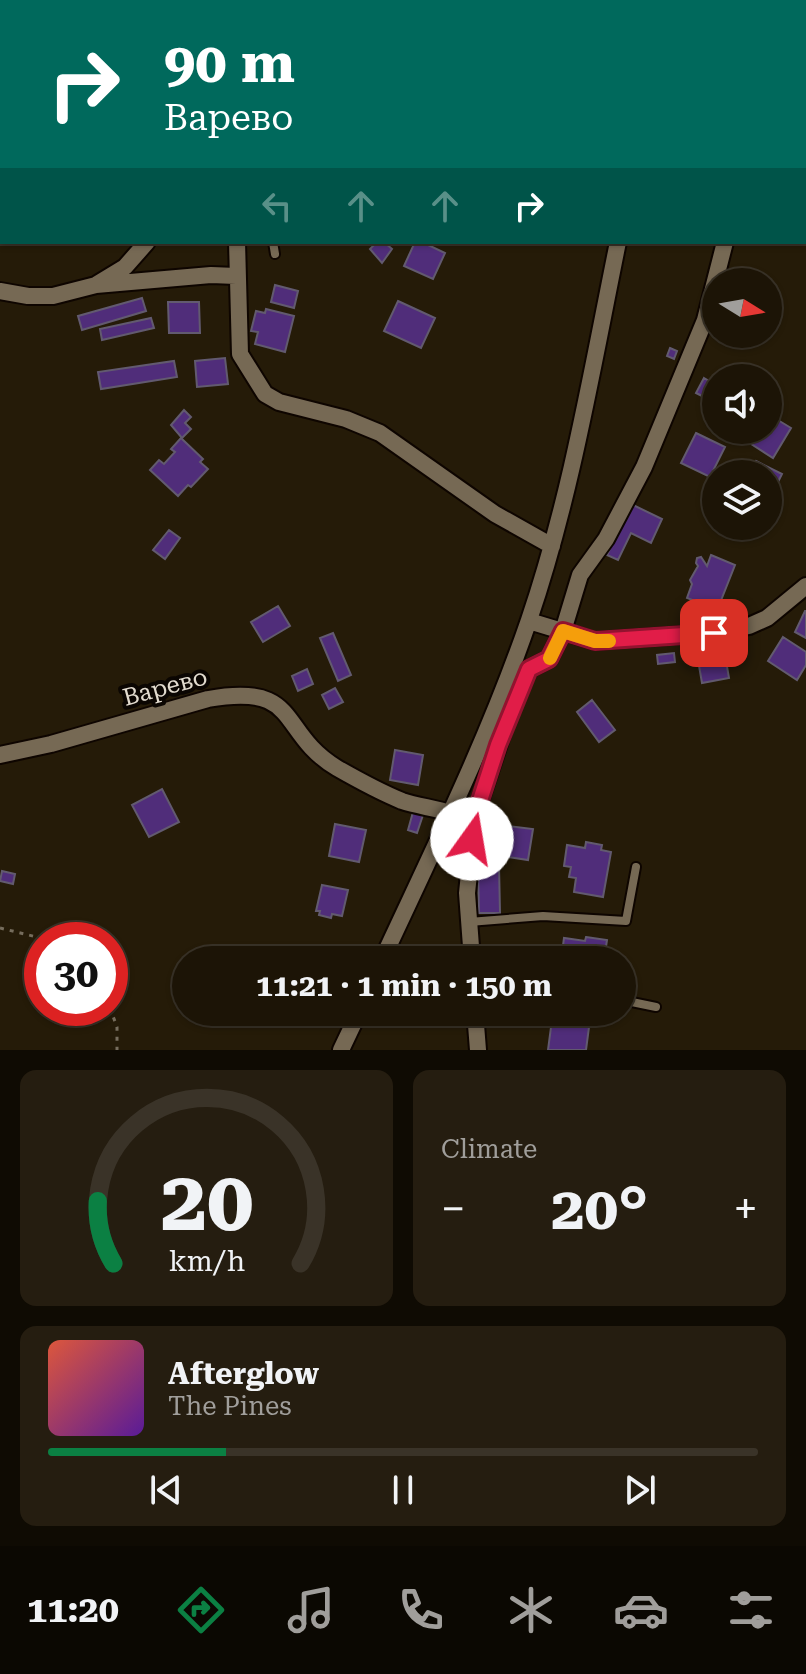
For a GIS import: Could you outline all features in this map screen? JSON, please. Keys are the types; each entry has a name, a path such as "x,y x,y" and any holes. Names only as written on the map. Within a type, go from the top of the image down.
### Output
{"street":[{"path":"96,285 125,267 145,244"},
{"path":"237,244 240,354 265,394 277,402 346,419 380,433 495,514 552,546"},
{"path":"388,946 450,813 529,621 559,520 618,244"},
{"path":"470,946 468,862 475,816 507,720 529,669 549,659 563,631 580,575 606,539 644,467 674,401 705,320 724,244"},
{"path":"0,291 53,296 96,285 211,275 236,276"},
{"path":"529,621 595,641 647,640 722,632 767,618 806,586"},
{"name":"Варево","path":"0,755 51,744 208,699 227,695 255,697 267,699 283,709 312,748 335,767 403,801 450,813"},
{"path":"341,1050 352,1026"},
{"path":"476,1026 478,1050"}],"lane":[{"path":"273,244 275,254"},
{"path":"468,923 543,916 626,921 636,867"},
{"path":"636,1003 656,1007"}],"path":[{"path":"0,928 24,934"},
{"path":"117,1026 117,1050"}],"building":[{"path":"375,244 386,244 392,249 382,263 370,249"},
{"path":"414,244 426,244 445,253 433,279 404,266"},
{"path":"275,285 298,291 294,308 271,302"},
{"path":"142,298 146,311 82,330 78,316"},
{"path":"398,301 435,318 421,348 384,331"},
{"path":"168,302 199,302 200,333 169,333"},
{"path":"266,309 294,316 285,352 255,344 258,332 251,331 256,311 265,313"},
{"path":"151,318 154,328 102,340 100,329"},
{"path":"670,348 677,351 674,359 667,356"},
{"path":"225,358 228,384 197,387 195,361"},
{"path":"174,361 177,377 101,389 98,372"},
{"path":"702,382 702,396 696,393"},
{"path":"184,410 191,417 185,423 191,429 182,438 171,425"},
{"path":"782,423 791,428 782,443"},
{"path":"696,433 702,436 702,444 725,447 718,460 702,460 702,473 681,463"},
{"path":"181,438 203,459 200,462 208,469 178,496 150,470 159,460 164,464 175,452 171,449"},
{"path":"751,444 781,444 773,458"},
{"path":"631,504 662,519 651,543 631,533 618,560 607,555"},
{"path":"169,530 180,538 165,559 153,550"},
{"path":"711,555 735,565 720,603 727,607 726,617 699,608 700,603 687,598 692,584 690,580 698,566 697,558 701,557 707,566"},
{"path":"278,606 290,626 263,642 251,622"},
{"path":"806,611 806,638 795,632"},
{"path":"333,633 351,675 338,681 320,638"},
{"path":"783,637 806,652 806,665 797,680 768,661"},
{"path":"674,653 675,662 658,664 657,655"},
{"path":"725,655 729,678 702,683 698,660"},
{"path":"307,669 313,684 298,691 292,676"},
{"path":"335,688 343,702 329,709 322,695"},
{"path":"592,700 615,730 599,742 577,712"},
{"path":"395,750 423,755 418,785 390,780"},
{"path":"162,789 179,822 149,837 132,805"},
{"path":"413,812 423,815 417,833 408,830"},
{"path":"335,824 366,830 359,862 329,856"},
{"path":"499,825 533,829 528,860 495,855"},
{"path":"586,842 602,845 601,850 611,852 603,897 574,892 576,878 569,877 571,867 564,866 567,845 585,848"},
{"path":"499,865 500,913 479,913 478,866"},
{"path":"2,871 15,874 13,884 0,881"},
{"path":"322,885 348,890 342,916 332,914 331,918 316,911"},
{"path":"586,937 607,940 606,946 563,946 564,938 585,941"},
{"path":"551,1026 589,1026 586,1050 548,1050"}],"slow traffic":[{"path":"550,658 563,631 595,641 609,641"}],"route":[{"path":"472,839 475,816 498,745 529,669 549,659 563,631 595,641 647,640 714,633"}]}
